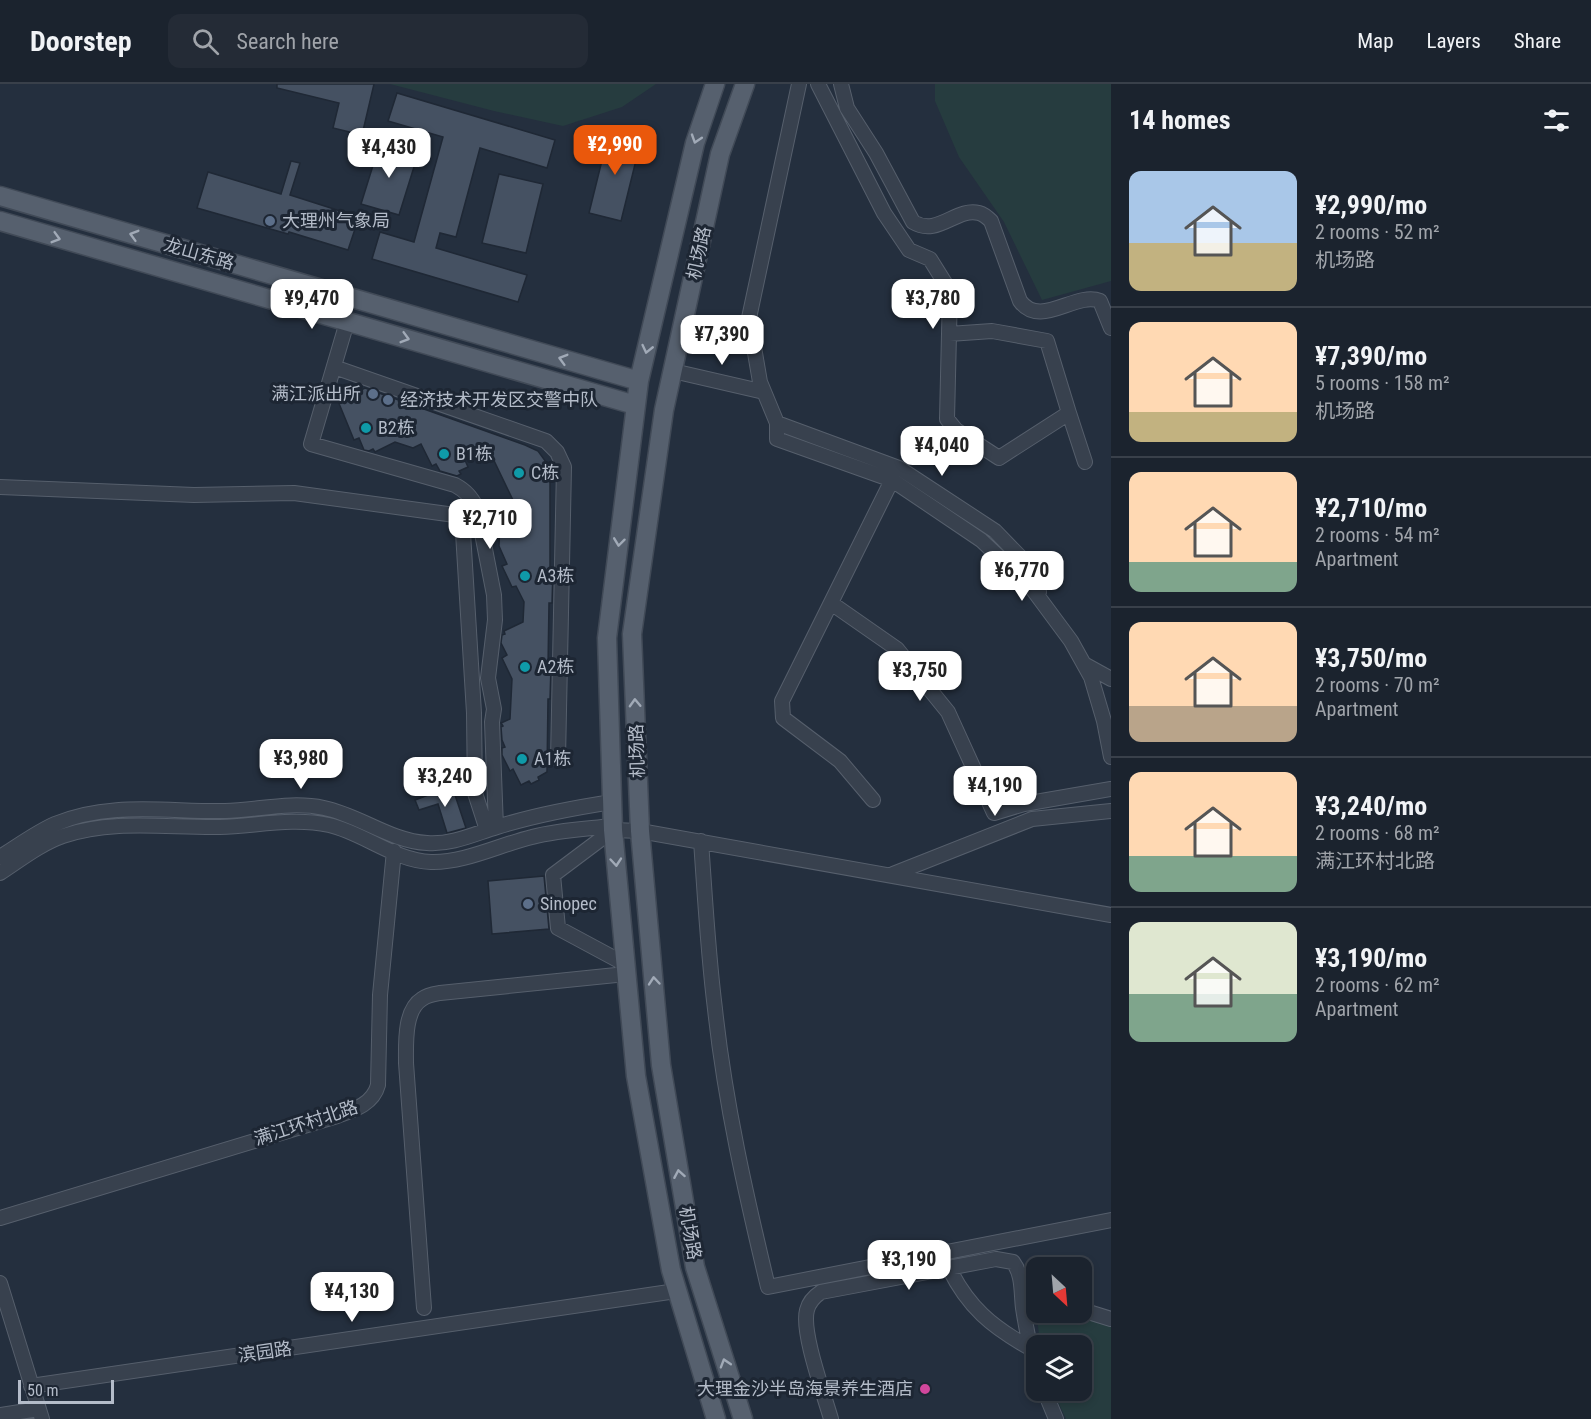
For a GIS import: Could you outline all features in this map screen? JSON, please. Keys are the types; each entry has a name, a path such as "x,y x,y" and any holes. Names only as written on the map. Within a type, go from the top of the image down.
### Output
{"main road":[{"name":"机场路","path":"715,84 694,143 639,381 607,638 613,828 636,1076 676,1291 717,1419"},
{"name":"机场路","path":"743,1419 695,1267 661,1065 640,831 632,634 662,423 720,154 746,84"},
{"name":"龙山东路","path":"0,196 639,381"},
{"name":"龙山东路","path":"0,221 635,405"},
{"path":"585,390 592,367"}],"street":[{"path":"799,84 749,318 760,382 777,423 777,439 892,480 981,540 1031,587 1071,641 1091,677 1104,721 1111,757"},
{"path":"818,84 884,213 909,250 930,259 951,291 947,419 956,430 999,458 1069,413"},
{"path":"841,84 847,108 876,153 913,222 930,227 969,213 981,213 991,221 1020,301 1025,308 1047,311 1093,298 1100,301 1111,328"},
{"path":"347,322 311,444 455,485 471,497 477,508 494,595 495,620 488,678 494,709 492,829"},
{"path":"949,334 992,331 1047,341 1085,462"},
{"path":"334,367 546,441 557,452 564,467 558,759"},
{"path":"673,371 764,392"},
{"path":"777,423 899,468 995,531 1028,565 1044,606"},
{"path":"873,800 840,761 783,718 781,712 782,701 892,480"},
{"path":"0,487 194,495 294,493 462,516 474,713 475,793 492,829"},
{"path":"831,603 897,649 948,712 994,813 1024,804 1111,789"},
{"path":"1084,664 1111,679"},
{"path":"0,856 55,824 92,813 120,810 224,811 315,806 330,809 410,840 425,843 444,842 560,810 612,802"},
{"path":"892,875 1032,819 1111,811"},
{"path":"0,873 62,836 85,830 121,826 222,827 312,822 346,830 420,861 443,861 544,834 613,828 1111,915"},
{"path":"613,828 553,875 558,928 626,969"},
{"path":"701,842 715,1009 725,1085 743,1182 768,1287 1111,1220"},
{"name":"满江环村北路","path":"0,1218 337,1116 360,1107 372,1098 378,1085 380,994 394,851"},
{"path":"424,1308 406,1063 408,1026 415,1006 424,997 440,993 626,969"},
{"path":"831,1419 807,1335 806,1312 815,1296 821,1292 996,1259 1013,1262 1018,1268 1026,1294"},
{"path":"949,1268 969,1303 998,1329 1026,1346"},
{"path":"0,1283 40,1414 0,1415"},
{"name":"滨园路","path":"32,1386 676,1291"},
{"path":"1092,1313 1111,1319"},
{"path":"1049,1401 1056,1419"}],"green space":[{"path":"390,84 656,84 622,107 563,126"},
{"path":"935,84 1111,84 1111,281 1042,300 1004,222 959,157 935,101"},
{"path":"1092,1318 1111,1325 1111,1419 1066,1419 1058,1401 1092,1401 1092,1335 1039,1335 1038,1325 1040,1323 1092,1323"}],"building":[{"path":"277,84 374,84 362,135 333,128 339,103 277,88"},
{"path":"397,93 555,140 547,168 480,148 456,237 440,233 436,248 527,275 518,302 372,259 380,232 414,242 443,137 388,121"},
{"path":"609,132 641,140 621,221 589,213"},
{"path":"380,143 418,154 399,215 361,204"},
{"path":"291,161 300,163 290,195 359,217 348,250 197,208 208,172 281,194"},
{"path":"499,174 543,184 526,253 482,243"},
{"path":"365,388 525,445 538,451 546,462 550,477 550,570 553,570 552,603 549,603 548,667 551,667 547,772 531,784 529,781 521,785 513,769 510,771 502,755 502,748 505,747 501,727 503,726 501,723 510,719 512,679 502,658 507,655 501,643 502,635 505,634 504,631 523,622 524,602 516,586 512,587 502,566 507,564 499,546 500,520 523,521 486,444 481,458 461,451 468,467 459,471 461,474 457,476 440,471 436,464 432,466 421,444 413,448 395,442 375,452 373,449 364,450 359,438 354,440 338,401 348,397 346,394"},
{"path":"452,786 466,828 447,833 438,804 419,810 415,800"},
{"name":"Sinopec","path":"544,876 549,929 492,934 488,881"}],"place":[{"name":"大理州气象局","path":"270,221"},
{"name":"满江派出所","path":"373,394"},
{"name":"经济技术开发区交警中队","path":"388,400"},
{"name":"B2栋","path":"366,428"},
{"name":"B1栋","path":"444,454"},
{"name":"C栋","path":"519,473"},
{"name":"A3栋","path":"525,576"},
{"name":"A2栋","path":"525,667"},
{"name":"A1栋","path":"522,759"},
{"name":"Sinopec","path":"528,904"},
{"name":"大理金沙半岛海景养生酒店","path":"925,1389"}]}
